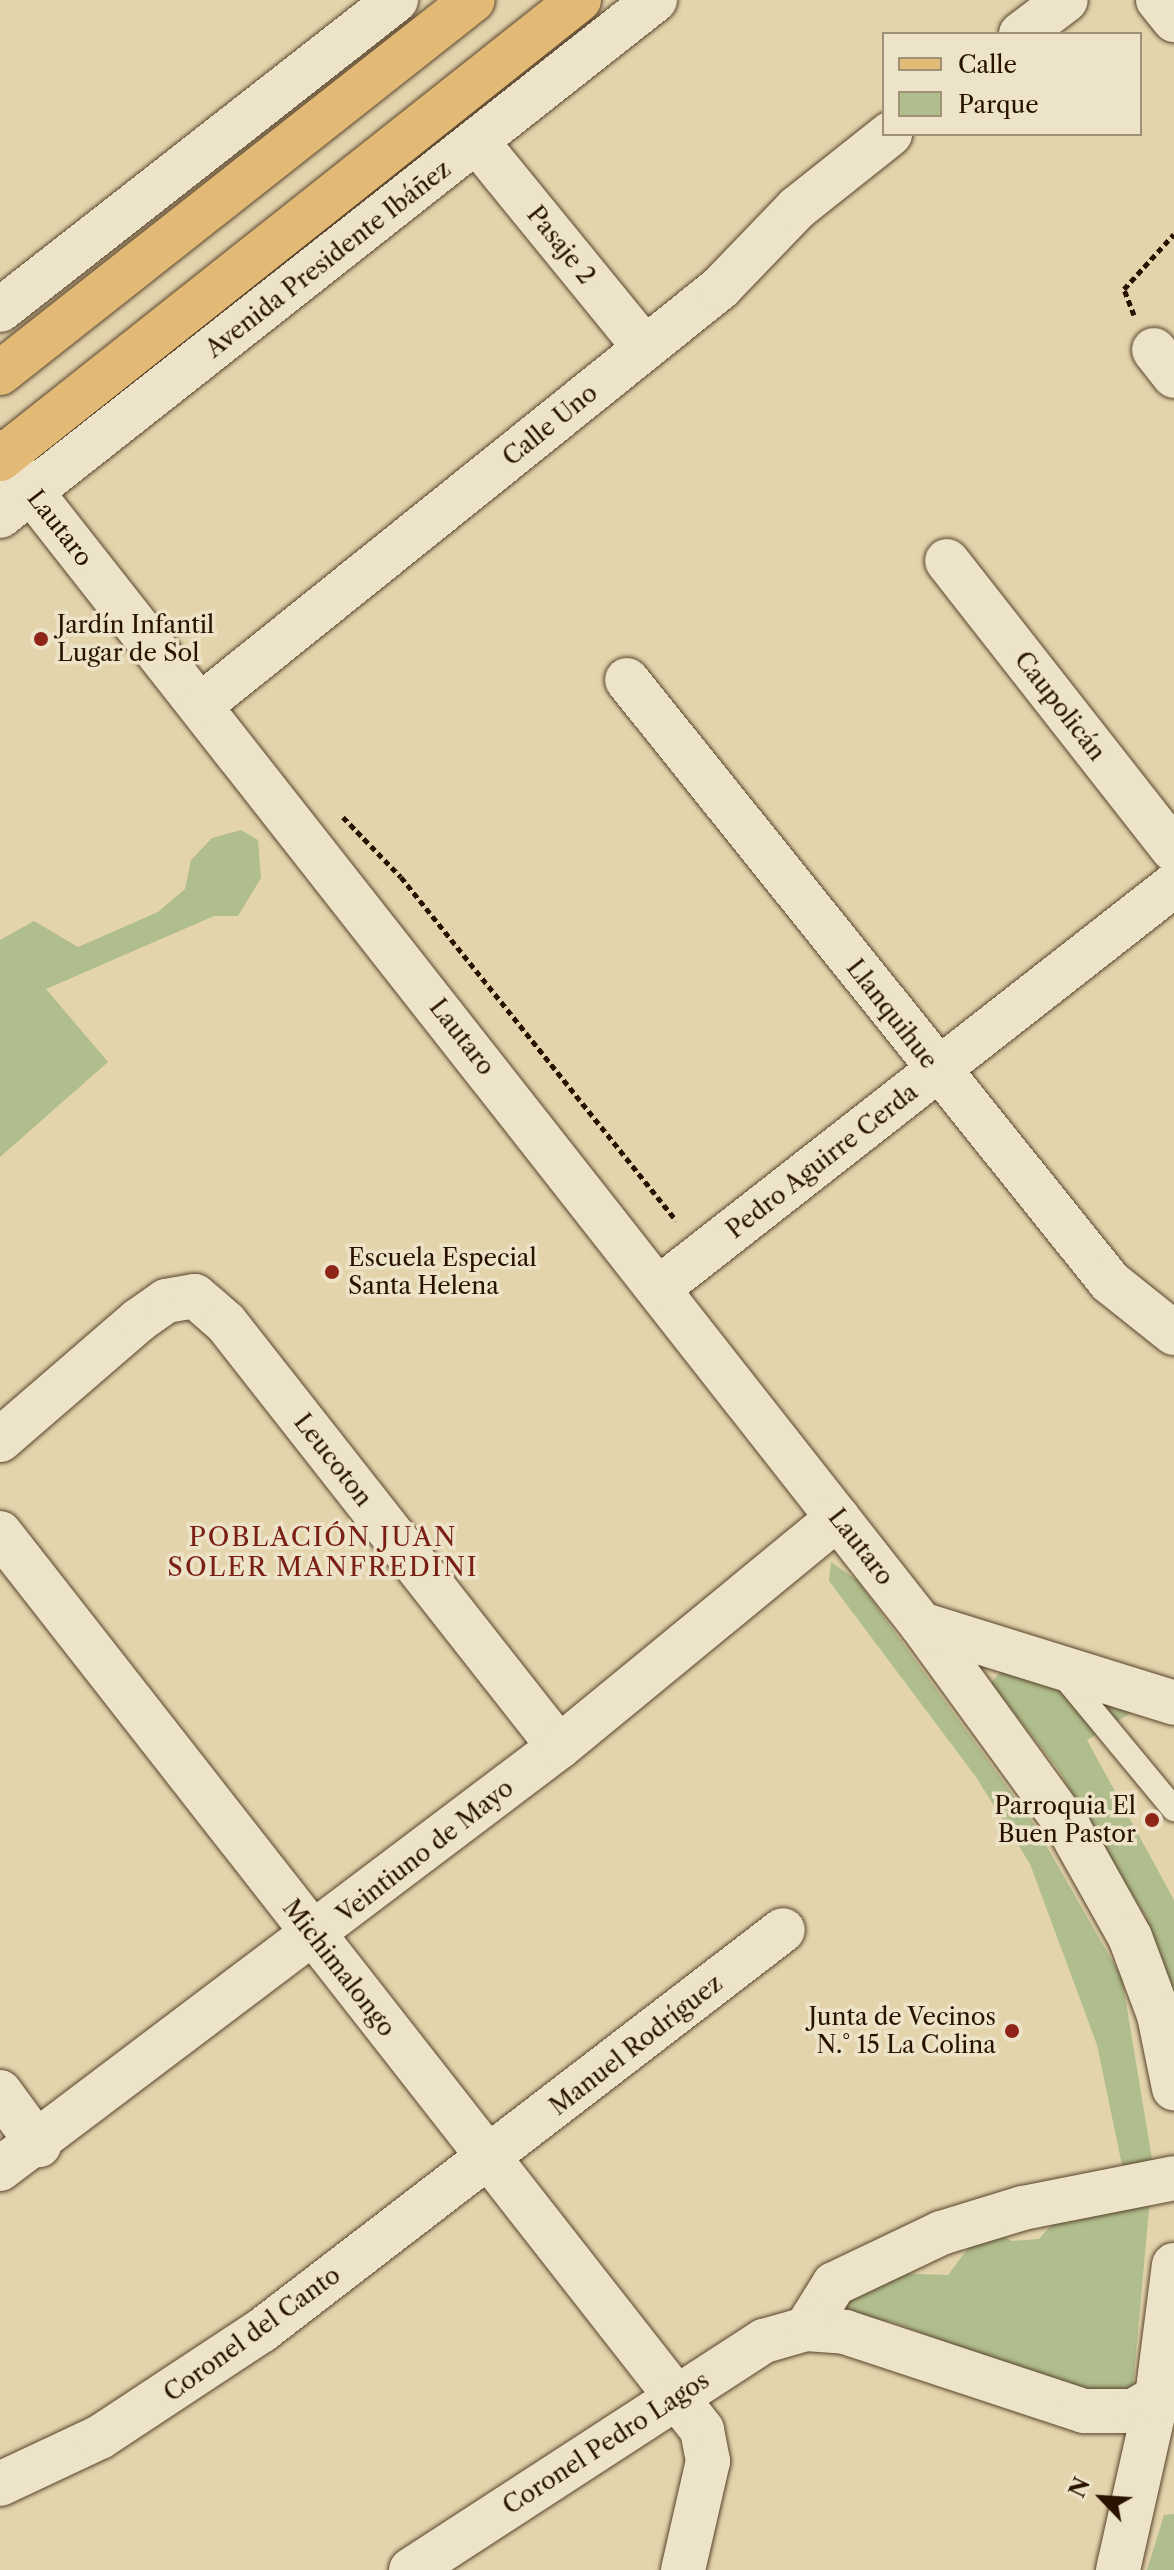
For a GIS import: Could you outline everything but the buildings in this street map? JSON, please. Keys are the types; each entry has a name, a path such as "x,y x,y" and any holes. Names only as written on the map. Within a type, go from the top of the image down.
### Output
{"main road":[{"path":"0,373 473,0"},
{"name":"Avenida Presidente Ibáñez","path":"1,456 579,0"}],"street":[{"path":"0,310 396,0"},
{"name":"Avenida Presidente Ibáñez","path":"16,504 655,0"},
{"path":"1024,32 1066,0"},
{"path":"1158,0 1174,20"},
{"name":"Calle Uno","path":"201,705 645,348 888,136"},
{"name":"Pasaje 2","path":"477,142 645,348"},
{"name":"Lautaro","path":"1,456 16,504 201,705 921,1624 1069,1828 1109,1898 1159,2015 1174,2088"},
{"name":"Caupolicán","path":"947,561 1174,850"},
{"name":"Llanquihue","path":"627,680 937,1071 1110,1282 1174,1333"},
{"name":"Pedro Aguirre Cerda","path":"659,1288 1174,885"},
{"name":"Leucoton","path":"0,1440 166,1301 195,1296 226,1323 559,1747"},
{"name":"Veintiuno de Mayo","path":"0,2169 39,2145 315,1937 559,1747 838,1518"},
{"name":"Michimalongo","path":"1,1537 702,2430 708,2461 683,2570"},
{"path":"921,1624 1052,1661 1174,1703"},
{"name":"Manuel Rodríguez","path":"489,2160 783,1930"},
{"path":"0,2092 39,2145"},
{"name":"Coronel del Canto","path":"0,2484 178,2390 489,2160"},
{"path":"806,2329 834,2284 941,2233 1023,2208 1174,2178"},
{"path":"1118,2570 1157,2397 1174,2265"},
{"name":"Coronel Pedro Lagos","path":"411,2570 764,2341 806,2329 845,2332 1084,2411 1133,2411 1157,2397"}],"lane":[{"path":"1052,1661 1174,1809"}],"path":[{"path":"1164,363 1124,289 1174,234"},
{"path":"346,814 681,1226"}],"green space":[{"path":"241,830 258,840 261,878 238,916 214,916 46,989 108,1062 0,1157 0,940 34,921 78,947 158,912 185,889 191,860 212,838"},
{"path":"831,1562 857,1580 1034,1824 1122,1978 1152,2159 1138,2167 1122,2165 1097,2045 1030,1864 976,1777 829,1581"},
{"path":"1005,1666 1131,1713 1087,1740 1174,1900 1174,1998 1145,1916 1057,1768 991,1683"},
{"path":"1150,2199 1132,2397 1061,2385 892,2322 856,2317 838,2303 888,2273 948,2275 975,2239 992,2231 1012,2241 1039,2239 1056,2220"},
{"path":"1174,2514 1174,2570 1147,2570 1164,2515"}],"place":[{"name":"Jardín Infantil Lugar de Sol","path":"41,639"},
{"name":"Escuela Especial Santa Helena","path":"332,1272"},
{"name":"Parroquia El Buen Pastor","path":"1152,1820"},
{"name":"Junta de Vecinos N.° 15 La Colina","path":"1012,2031"}],"district":[{"name":"POBLACIÓN JUAN SOLER MANFREDINI","path":"323,1553"}]}
